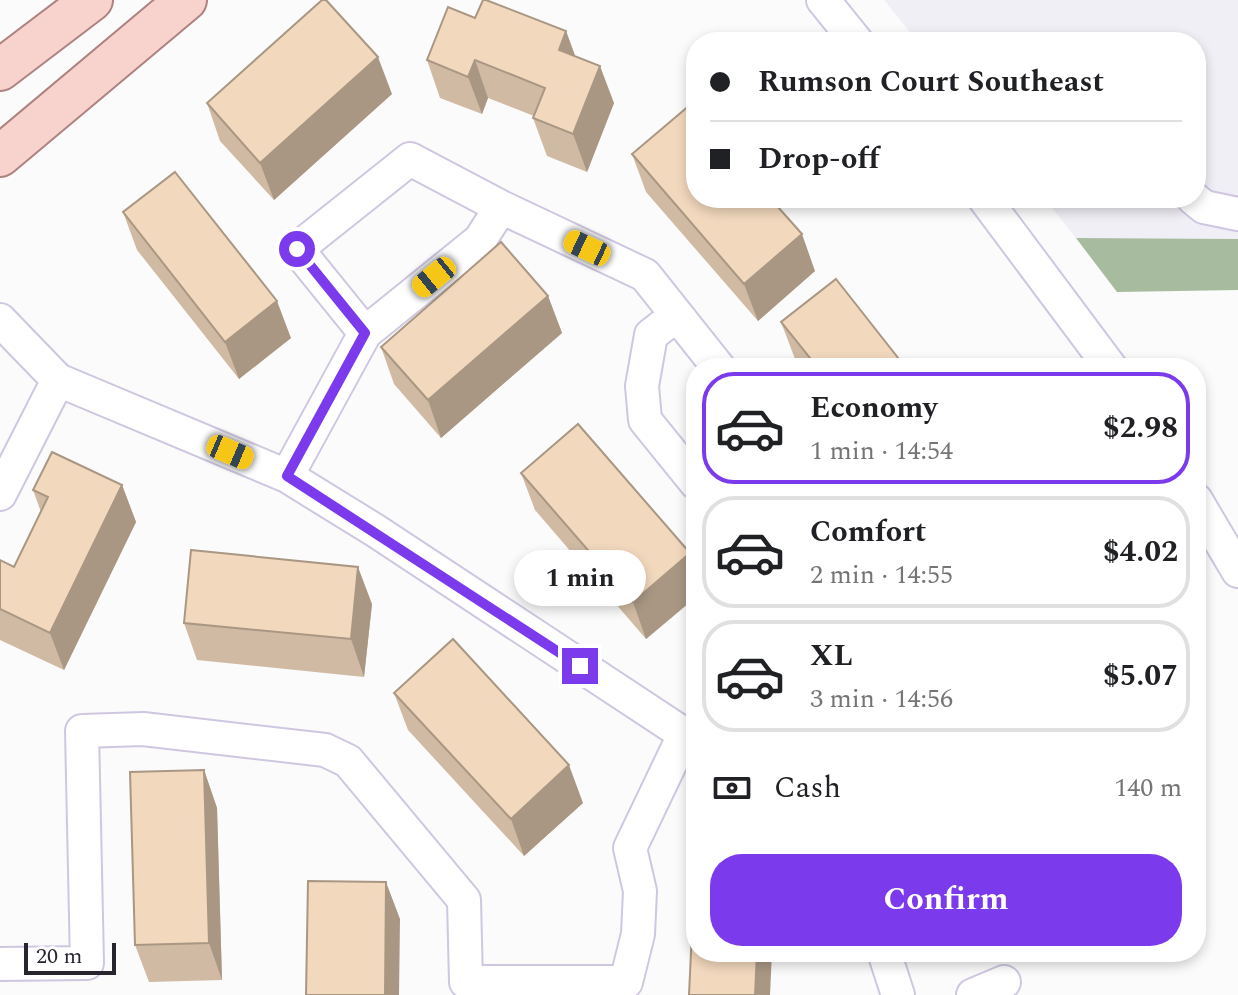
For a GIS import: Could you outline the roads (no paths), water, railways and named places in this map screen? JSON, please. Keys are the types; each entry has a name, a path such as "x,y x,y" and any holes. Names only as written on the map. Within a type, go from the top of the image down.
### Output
{"main road":[{"path":"4,59 92,0"},
{"path":"0,156 186,0"}],"street":[{"path":"823,0 849,32"},
{"path":"365,333 297,249 410,159 501,207 645,275 711,358"},
{"path":"287,476 365,333 480,240 501,207"},
{"path":"1206,207 1238,214"},
{"path":"991,208 1104,358"},
{"path":"677,315 651,335 642,386 645,420 686,471"},
{"path":"0,320 58,380 287,476 686,734"},
{"path":"0,494 58,380"},
{"path":"1206,517 1238,571"},
{"path":"0,964 87,963 82,731 143,729 325,750 348,761 464,900 466,982 626,982 638,934 640,891 630,848 686,744"},
{"path":"887,962 898,995"},
{"path":"973,995 1004,982"}]}
